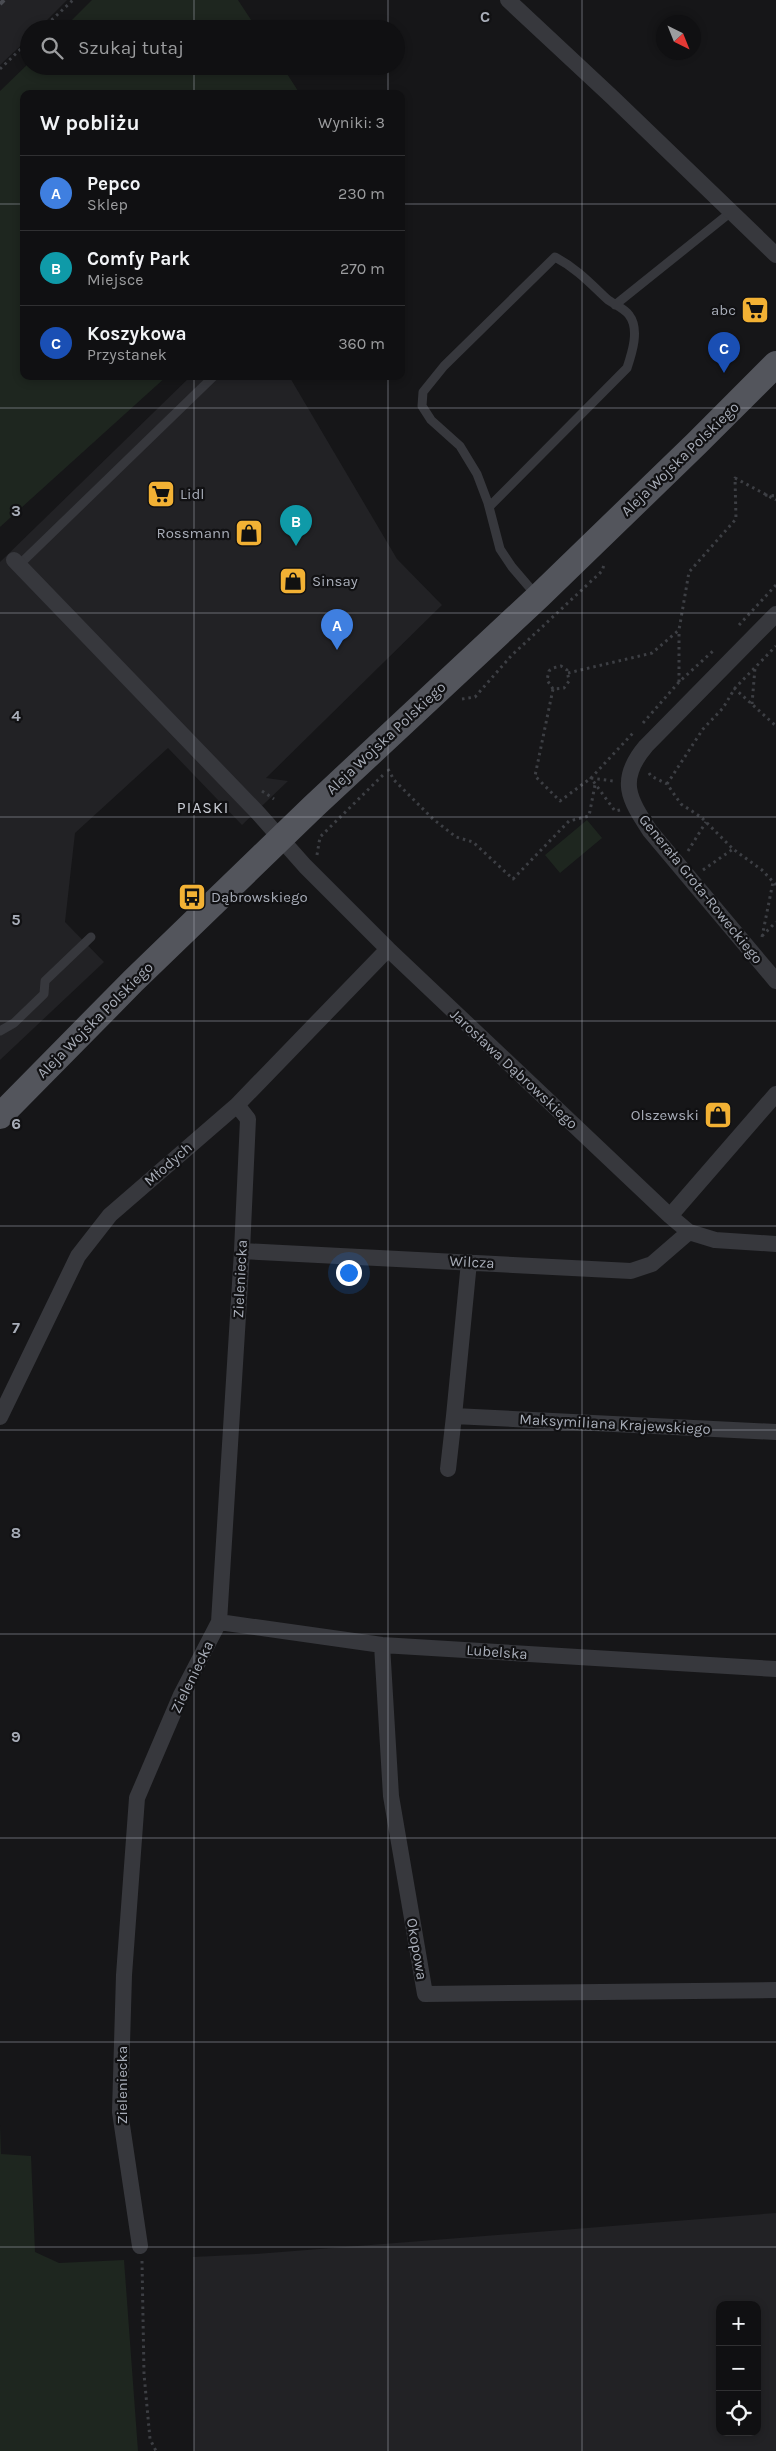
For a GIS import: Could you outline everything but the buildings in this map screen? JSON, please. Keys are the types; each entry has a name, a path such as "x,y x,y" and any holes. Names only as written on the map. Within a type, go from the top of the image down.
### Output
{"main road":[{"name":"Aleja Wojska Polskiego","path":"0,1116 133,981 538,597 776,364"}],"street":[{"path":"508,0 775,252"},
{"name":"Jarosława Dąbrowskiego","path":"16,563 305,866 388,948 670,1216 689,1232 715,1240 776,1244"},
{"path":"628,783 633,765 639,753 776,614"},
{"name":"Generała Grota-Roweckiego","path":"628,783 633,805 650,831 776,981"},
{"name":"Młodych","path":"0,1417 78,1256 110,1214 238,1104 388,948"},
{"path":"670,1216 776,1094"},
{"name":"Zieleniecka","path":"140,2246 120,2112 124,1975 138,1798 181,1695 219,1622 242,1251 248,1119 238,1104"},
{"name":"Wilcza","path":"242,1251 631,1271 652,1264 689,1232"},
{"path":"448,1469 469,1262"},
{"name":"Maksymiliana Krajewskiego","path":"454,1416 776,1432"},
{"name":"Lubelska","path":"219,1622 382,1645 776,1669"},
{"name":"Okopowa","path":"382,1645 391,1796 425,1994 776,1990"}],"lane":[{"path":"615,305 731,212"},
{"path":"489,507 628,368 634,347 634,330 629,315 615,305 575,268 555,257 444,366 423,392 422,406 432,420 460,446 477,474 489,507 500,549 512,567 538,597"},
{"path":"16,563 210,380"},
{"path":"1,1029 44,994 45,981 91,937"}],"path":[{"path":"52,20 73,0"},
{"path":"0,69 20,50"},
{"path":"679,682 679,630 689,572 736,519 734,479 776,500"},
{"path":"762,494 776,496"},
{"path":"459,699 475,697 490,683 511,656 602,571 604,563"},
{"path":"568,673 652,653 679,630"},
{"path":"667,784 703,729 723,708 734,688 776,646"},
{"path":"556,666 561,666 568,673 568,685 564,688 554,689 547,680 549,671 556,666"},
{"path":"752,705 755,667"},
{"path":"718,672 776,726"},
{"path":"554,689 535,776 560,800 591,778 628,783"},
{"path":"639,753 651,776 667,784 681,804 706,822 733,849 762,870 774,883 762,936"},
{"path":"305,866 319,854 317,846 320,837 395,762"},
{"path":"388,769 394,780 433,819 456,837 472,842 514,880 569,821 588,816 595,784"},
{"path":"679,865 706,822"},
{"path":"691,879 733,849"},
{"path":"749,949 776,922"},
{"path":"140,2246 144,2276 144,2374 150,2439 156,2451"}],"shaded area":[{"path":"0,0 67,0 47,20 20,20 20,46 0,65"},
{"path":"92,0 238,0 251,20 72,20"},
{"path":"20,72 20,75 288,75 297,90 20,90 20,380 163,380 0,527 0,91"},
{"path":"187,380 291,380 397,559 442,605 266,778 288,781 242,825 168,748 75,833 65,922 104,962 0,1060 0,562"},
{"path":"587,820 602,838 560,873 545,855"},
{"path":"0,2125 1,2154 31,2156 35,2252 59,2263 124,2260 138,2451 0,2451"},
{"path":"776,2213 776,2451 194,2451 193,2257 256,2254"}],"railway":[{"path":"0,4 4,0"}],"place":[{"name":"abc","path":"755,310"},
{"name":"Koszykowa","path":"724,373"},
{"name":"Lidl","path":"161,494"},
{"name":"Rossmann","path":"249,533"},
{"name":"Comfy Park","path":"296,546"},
{"name":"Sinsay","path":"293,581"},
{"name":"Pepco","path":"337,650"},
{"name":"Dąbrowskiego","path":"192,897"},
{"name":"Olszewski","path":"718,1115"}],"district":[{"name":"PIASKI","path":"203,807"}]}
